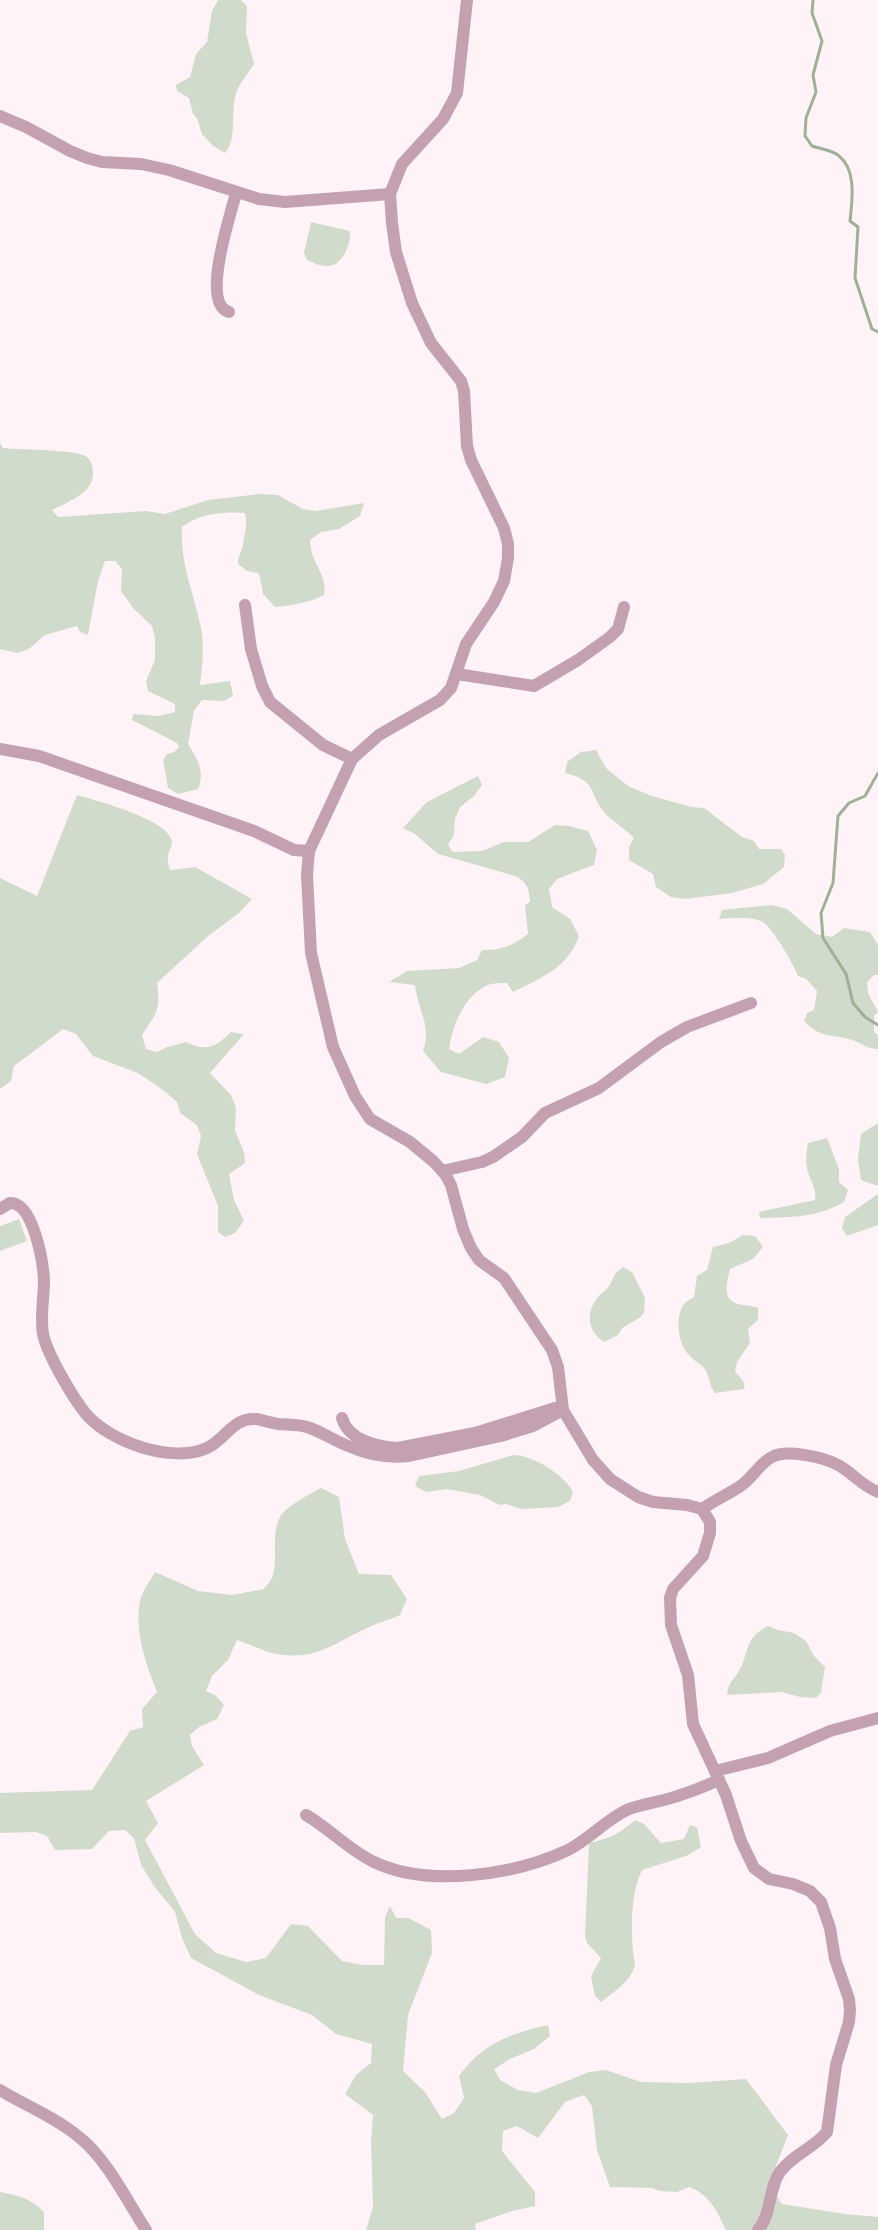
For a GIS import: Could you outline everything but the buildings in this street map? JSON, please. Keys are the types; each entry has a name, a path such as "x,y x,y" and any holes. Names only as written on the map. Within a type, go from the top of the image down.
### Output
{"street":[{"path":"467,0 457,93 439,125 402,164 390,194 396,252 410,295 431,343 461,381 465,400 467,446 471,460 504,528 508,544 508,558 504,580 494,602 466,644 451,688 440,700 379,735 352,759 309,852 307,875 311,953 328,1032 355,1096 370,1119 410,1142 434,1161 442,1171 451,1185 463,1229 471,1248 479,1260 504,1278 552,1350 558,1367 562,1408 593,1460 610,1479 627,1491 653,1502 687,1505 702,1509 710,1522 707,1545 696,1566 673,1589 669,1598 669,1611 675,1638 688,1676 693,1724 717,1776 754,1868 769,1880 793,1884 810,1890 822,1902 830,1928 835,1959 849,1999 849,2022 836,2065 827,2132 820,2140 790,2161 779,2174 771,2192 762,2226 758,2230"},
{"path":"0,116 87,158 102,162 141,164 169,170 259,199 285,202 390,194"},
{"path":"229,312 220,306 216,285 236,193"},
{"path":"245,605 250,649 262,686 270,702 323,745 352,759"},
{"path":"457,674 534,686 578,660 610,637 618,629 624,607"},
{"path":"0,749 39,756 254,831 294,850 309,852"},
{"path":"442,1171 482,1162 493,1157 522,1137 545,1113 599,1088 635,1059 668,1038 687,1027 751,1003"},
{"path":"0,1209 10,1203 20,1205 26,1210 34,1230 43,1270 43,1336 56,1363 86,1413 103,1430 124,1440 163,1453 187,1453 207,1448 238,1422 255,1419 309,1427 365,1452 395,1457 409,1456 501,1436 533,1426 562,1408"},
{"path":"342,1418 349,1430 360,1439 398,1448 475,1433 562,1408"},
{"path":"702,1509 740,1486 773,1456 782,1454 796,1454 834,1463 864,1486 878,1492"},
{"path":"306,1815 355,1851 389,1868 445,1876 477,1875 544,1861 571,1849 612,1818 629,1809 686,1794 717,1776 760,1761 830,1731 878,1718"},
{"path":"0,2090 41,2112 79,2137 103,2164 147,2230"}],"green space":[{"path":"218,0 241,0 247,6 246,33 254,64 236,93 231,141 225,153 213,146 202,134 189,98 177,91 176,85 190,77 196,54 207,42 212,11"},
{"path":"311,222 350,231 347,249 341,259 331,266 318,265 307,260 304,253"},
{"path":"0,443 3,448 72,452 89,459 93,470 92,482 83,493 52,510 58,517 146,511 165,514 208,500 260,494 278,495 303,509 316,511 364,503 360,516 339,529 321,532 310,540 313,555 324,581 324,595 306,602 275,607 263,594 259,573 247,571 238,564 245,531 245,513 212,514 182,527 185,566 202,635 203,656 200,685 230,681 233,696 224,701 202,700 194,711 188,744 201,771 198,789 178,794 168,788 163,760 167,754 179,747 177,743 132,720 133,714 159,716 175,712 175,704 148,691 146,681 155,660 155,638 152,626 133,608 121,591 122,569 115,561 105,561 98,581 88,635 80,632 77,626 45,635 29,649 18,653 0,649"},
{"path":"596,750 606,768 628,786 652,796 691,807 704,808 742,837 754,841 759,849 781,849 785,855 784,867 763,884 732,893 686,899 671,897 656,887 653,874 629,860 629,847 634,838 602,809 589,785 565,773 567,762 581,752"},
{"path":"478,776 482,785 474,796 460,807 455,819 454,835 448,845 453,852 482,851 504,842 528,842 555,825 588,831 597,850 594,865 557,879 549,889 552,907 570,919 579,936 568,956 553,970 513,992 507,983 490,984 473,996 461,1012 453,1030 449,1049 459,1054 483,1037 499,1042 509,1058 505,1077 486,1084 441,1072 423,1051 426,1034 415,985 389,982 407,971 459,968 477,960 482,950 506,947 528,934 525,905 530,902 530,897 527,886 522,881 515,876 438,854 415,834 403,828 427,802"},
{"path":"77,795 143,817 165,831 172,840 168,858 170,870 195,867 252,899 239,913 208,936 157,983 158,1006 142,1035 146,1049 157,1052 186,1042 199,1047 210,1046 231,1032 244,1034 210,1073 231,1095 236,1108 235,1131 244,1152 245,1163 229,1174 234,1200 244,1221 235,1233 225,1237 218,1232 218,1206 197,1154 201,1136 197,1125 180,1113 177,1102 138,1073 93,1056 76,1034 63,1029 14,1066 11,1081 0,1089 0,878 37,896"},
{"path":"772,905 787,909 816,934 832,937 844,928 870,932 878,945 878,975 874,975 867,982 868,993 878,1012 874,1016 874,1032 878,1035 878,1049 852,1040 822,1034 804,1021 807,1013 814,1010 817,991 806,979 798,976 766,924 756,919 719,919 722,910"},
{"path":"878,1123 878,1186 861,1180 858,1159 861,1134"},
{"path":"827,1138 839,1169 839,1182 848,1190 844,1202 813,1214 760,1218 759,1212 815,1200 806,1165 808,1143"},
{"path":"878,1194 878,1225 847,1236 842,1228 845,1217"},
{"path":"19,1219 27,1241 0,1251 0,1226"},
{"path":"743,1235 755,1236 763,1247 753,1259 730,1269 726,1290 733,1302 758,1308 758,1320 748,1329 750,1343 737,1362 735,1372 741,1378 744,1389 715,1393 704,1368 682,1345 679,1317 683,1305 694,1297 697,1276 707,1270 713,1247 729,1243"},
{"path":"623,1267 632,1272 645,1298 644,1313 622,1328 618,1335 604,1342 598,1338 591,1327 591,1308 615,1274"},
{"path":"513,1455 529,1458 555,1472 573,1492 570,1501 558,1507 521,1509 506,1504 500,1505 480,1495 447,1489 426,1492 415,1486 419,1476 459,1471"},
{"path":"321,1488 339,1497 345,1539 359,1574 391,1575 407,1599 400,1615 311,1654 272,1653 237,1640 228,1660 212,1676 206,1691 215,1695 224,1705 217,1719 199,1727 190,1735 192,1746 204,1765 146,1801 158,1823 145,1840 195,1934 216,1953 246,1962 266,1958 291,1924 308,1926 342,1961 363,1965 384,1965 385,1917 390,1906 396,1918 408,1918 431,1930 432,1953 408,2015 403,2071 425,2092 442,2119 454,2113 464,2098 459,2076 477,2056 510,2036 548,2025 550,2036 534,2049 494,2069 500,2080 518,2090 536,2093 589,2072 606,2070 641,2082 689,2083 746,2079 788,2135 771,2187 782,2204 878,2217 878,2230 726,2230 708,2199 689,2187 677,2192 652,2188 610,2187 597,2150 592,2106 584,2095 565,2102 538,2138 517,2126 503,2131 502,2151 535,2192 535,2206 512,2211 475,2224 476,2230 366,2230 373,2207 371,2141 373,2115 345,2094 356,2075 371,2063 372,2044 336,2034 312,2015 259,1995 191,1958 182,1938 175,1912 141,1865 134,1838 125,1830 109,1831 92,1849 55,1850 47,1836 36,1832 0,1833 0,1793 92,1790 130,1731 143,1727 142,1709 157,1692 142,1648 139,1613 141,1597 155,1572 198,1591 232,1595 264,1589 272,1578 274,1570 276,1532 280,1517 293,1505"},
{"path":"768,1626 794,1633 806,1641 814,1656 825,1667 821,1693 816,1698 782,1692 727,1695 751,1640"},
{"path":"635,1820 644,1824 661,1843 684,1839 690,1825 697,1827 701,1847 686,1856 642,1870 638,1879 633,1909 634,1968 625,1983 601,2002 595,1996 591,1976 601,1958 587,1943 585,1936 589,1843 614,1835"},
{"path":"0,2192 24,2198 44,2212 44,2230 0,2230"}],"waterway":[{"path":"813,0 812,13 822,41 813,75 816,92 806,118 805,136 812,146 836,154 849,169 852,186 850,221 858,227 855,278 872,329 878,332"},
{"path":"878,773 865,796 849,803 838,816 833,883 821,913 823,938 846,974 853,1003 865,1017 878,1025"}]}
